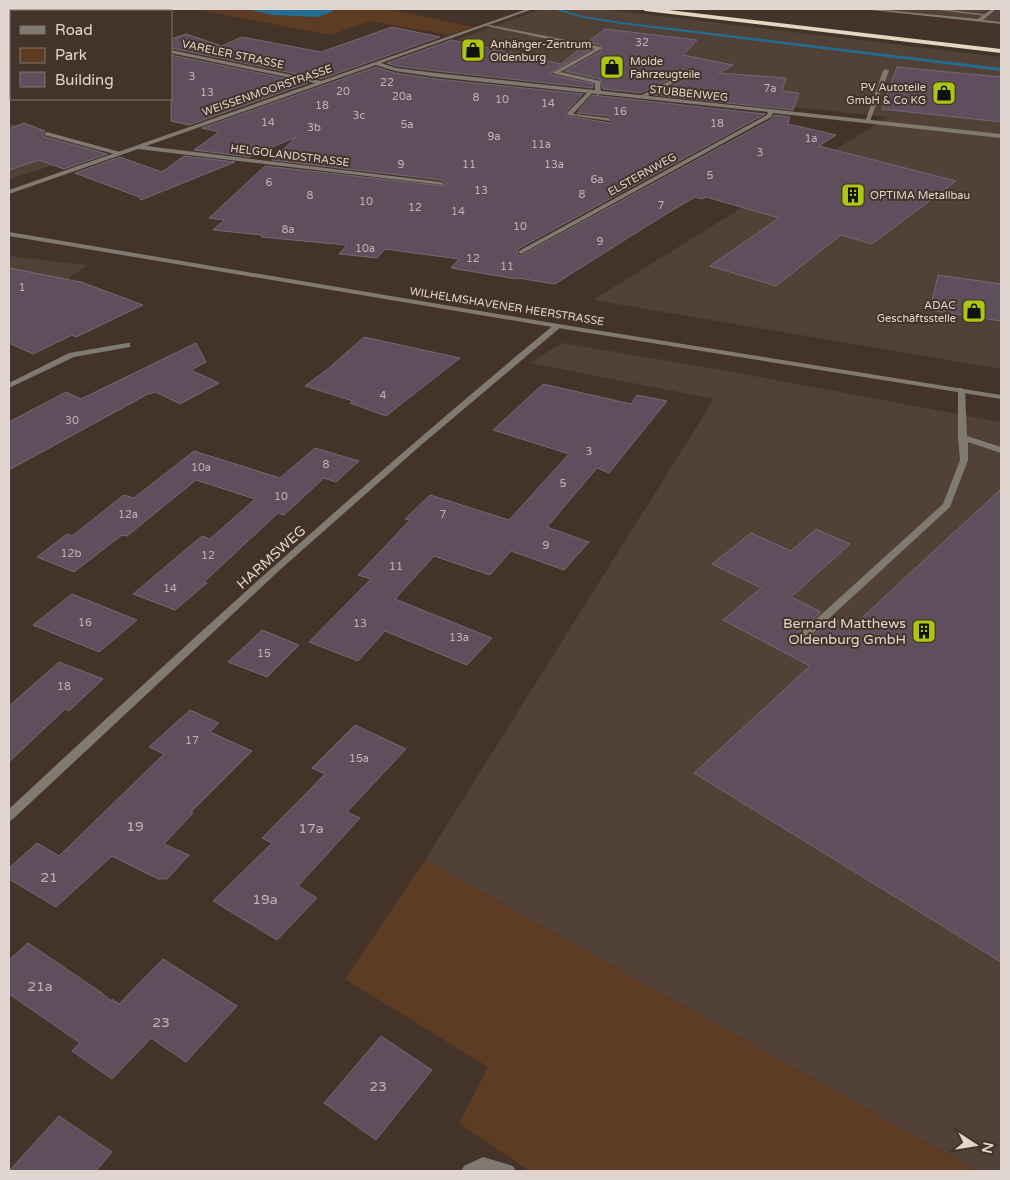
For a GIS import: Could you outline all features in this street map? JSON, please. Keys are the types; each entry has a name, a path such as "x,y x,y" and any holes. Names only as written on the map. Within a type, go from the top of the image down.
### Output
{"highway":[{"path":"644,9 1001,51"},
{"path":"698,9 1001,44"}],"street":[{"name":"WEISSENMOORSTRASSE","path":"9,192 532,9"},
{"path":"864,9 1001,24"},
{"path":"932,9 987,15"},
{"path":"979,21 994,9"},
{"path":"487,25 599,48 555,73 598,82 598,93"},
{"name":"VARELER STRASSE","path":"172,52 320,82"},
{"name":"STUBBENWEG","path":"376,63 422,74 1001,136"},
{"path":"867,122 886,71"},
{"path":"641,97 691,72"},
{"path":"590,92 570,113 571,115 608,120"},
{"name":"ELSTERNWEG","path":"521,252 769,116 771,112"},
{"path":"47,134 118,153"},
{"name":"HELGOLANDSTRASSE","path":"137,146 441,184"},
{"name":"WILHELMSHAVENER HEERSTRASSE","path":"9,234 558,326 1001,397"},
{"name":"HARMSWEG","path":"9,816 313,537 514,361 558,326"},
{"path":"9,386 72,355 127,345"},
{"path":"806,634 947,505 964,460 961,390"},
{"path":"962,437 1001,450"},
{"path":"469,1171 483,1165 508,1171"}],"shaded area":[{"path":"542,9 602,9 1001,57 1001,369 593,300 888,117 412,67 402,59"},
{"path":"864,9 1001,9 1001,23 979,21"},
{"path":"9,123 103,150 9,179"},
{"path":"9,256 87,265 9,322"},
{"path":"562,343 722,370 1001,422 1001,1171 977,1171 425,860 714,399 530,363"}],"green space":[{"path":"194,9 389,9 473,27 449,35 369,21 331,35"},
{"path":"425,860 977,1171 529,1171 459,1123 488,1067 345,979"}],"water":[{"path":"246,9 329,9 334,11 317,17 272,15"}],"building":[{"path":"392,27 440,37 321,79 172,48 172,39 186,34 222,46 242,37 321,52"},
{"path":"605,29 697,40 683,55 733,65 719,73 786,78 782,91 799,93 793,110 654,95 694,75 695,72 691,68 641,93 603,89 600,79 565,71 602,51 601,45 588,42"},
{"path":"452,40 561,64 581,48 590,50 550,73 593,84 593,88 436,71 396,66 387,63"},
{"path":"172,55 308,83 189,125 171,121"},
{"path":"376,67 395,73 436,79 583,94 567,111 567,116 610,123 613,120 608,116 577,113 592,95 765,114 518,249 517,253 520,256 772,119 774,115 790,117 788,124 836,135 819,146 956,181 872,244 841,235 776,286 710,266 779,218 706,197 702,199 695,197 555,284 451,268 459,259 385,249 377,258 339,254 347,245 261,237 262,235 213,230 224,220 209,218 265,166 444,186 446,184 441,180 272,160 296,137 249,157 194,150 219,132 202,128"},
{"name":"PV Autoteile GmbH & Co KG","path":"897,67 1001,77 1001,122 882,109"},
{"path":"24,123 45,131 42,134 44,137 107,154 64,169 39,160 9,170 9,129"},
{"path":"184,156 235,162 141,200 139,197 75,173 120,157 162,172"},
{"path":"9,268 81,282 143,305 76,337 72,335 33,354 9,343"},
{"path":"938,275 1001,284 1001,321 930,310"},
{"path":"364,337 460,358 386,416 350,403 353,401 305,386"},
{"path":"196,343 206,362 191,370 219,383 180,404 156,392 148,394 9,470 9,422 66,392 81,399"},
{"path":"543,384 631,404 637,395 667,401 609,473 597,468 547,527 589,542 564,570 511,551 490,575 434,556 395,599 492,638 467,665 385,631 358,661 309,642 371,579 358,575 410,520 405,519 430,495 509,520 569,454 493,430"},
{"path":"315,448 359,461 336,482 324,478 284,515 278,513 204,582 207,583 175,610 133,594 202,536 210,539 255,499 196,480 127,536 122,535 74,572 37,557 67,534 72,536 124,495 134,498 194,451 280,478"},
{"name":"Bernard Matthews Oldenburg GmbH","path":"1001,489 1001,962 694,773 810,666 723,620 761,588 712,564 751,533 791,551 816,529 850,544 791,597 821,612 800,631 799,635 802,638 811,637 833,618 852,627"},
{"path":"72,594 137,620 99,652 33,625"},
{"path":"262,630 299,645 267,677 228,662"},
{"path":"59,662 103,679 69,711 65,709 9,762 9,706"},
{"path":"190,710 219,723 210,732 252,751 191,812 193,813 164,844 189,855 167,879 158,879 112,856 56,907 9,879 9,868 37,843 59,856 164,754 149,747"},
{"path":"355,725 406,749 347,812 360,818 298,886 317,898 277,940 213,901 272,843 262,838 325,774 312,768"},
{"path":"28,943 111,1001 112,999 119,1004 163,959 237,1006 186,1062 151,1038 112,1079 72,1051 80,1043 9,994 9,960"},
{"path":"381,1036 432,1070 376,1140 324,1103"},
{"path":"59,1116 112,1152 96,1171 9,1171"}],"waterway":[{"path":"554,9 584,17 621,23 1001,70"}],"place":[{"name":"Anhänger-Zentrum Oldenburg","path":"473,50"},
{"name":"Molde Fahrzeugteile","path":"612,67"},
{"name":"PV Autoteile GmbH & Co KG","path":"944,93"},
{"name":"OPTIMA Metallbau","path":"853,195"},
{"name":"ADAC Geschäftsstelle","path":"974,311"},
{"name":"Bernard Matthews Oldenburg GmbH","path":"924,631"}]}
